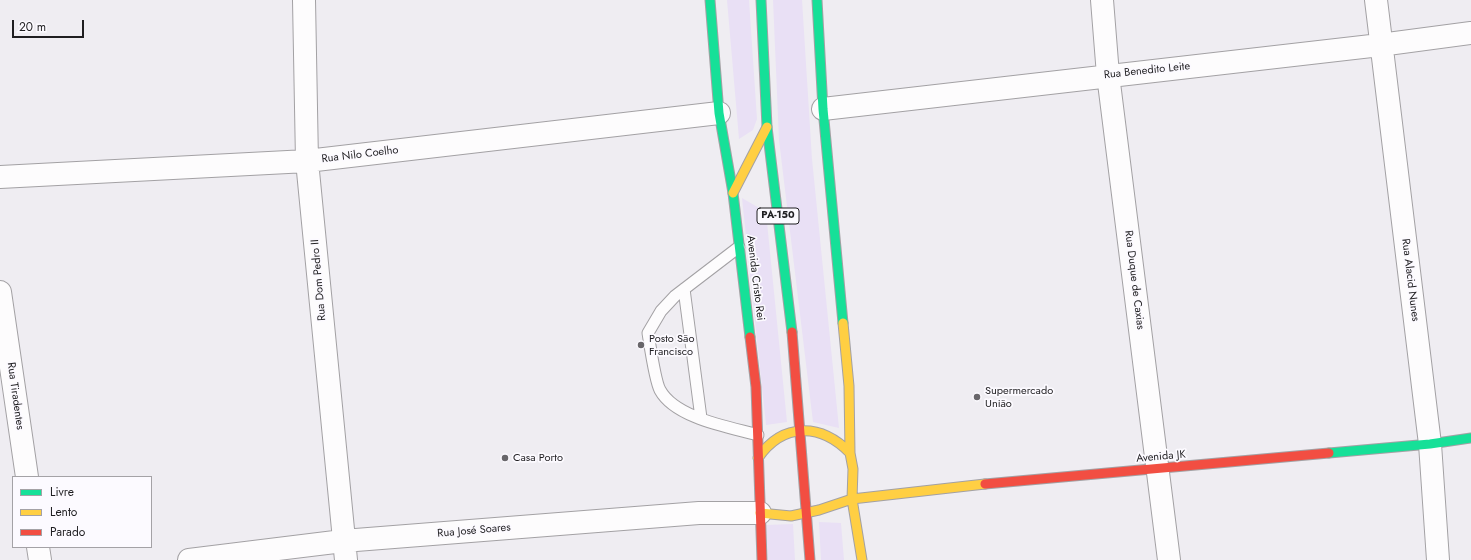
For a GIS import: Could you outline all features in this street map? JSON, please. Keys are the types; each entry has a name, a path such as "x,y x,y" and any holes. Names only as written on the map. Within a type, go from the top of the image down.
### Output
{"main road":[{"name":"Avenida Cristo Rei","path":"710,0 719,113 733,193 756,386 762,560"},
{"name":"PA-150","path":"761,0 767,127 795,356 800,431 808,513 810,560"},
{"path":"817,0 823,110 845,339 850,411 850,453 853,463 852,499 862,560"},
{"path":"733,193 767,127"},
{"path":"758,458 762,449 770,442 792,431 822,432 840,441 850,453"},
{"name":"Avenida JK","path":"760,513 790,516 808,513 852,499 1010,481 1430,444 1471,438"}],"street":[{"name":"Rua Dom Pedro II","path":"304,0 308,161 344,551"},
{"name":"Rua Duque de Caxias","path":"1102,0 1108,75 1169,560"},
{"name":"Rua Alacid Nunes","path":"1376,0 1380,45 1430,444 1438,560"},
{"name":"Rua Benedito Leite","path":"823,110 1471,33"},
{"name":"Rua Nilo Coelho","path":"0,177 308,161 719,113"},
{"name":"Rua Tiradentes","path":"0,292 27,476"},
{"name":"Rua José Soares","path":"189,560 344,551 699,513 760,513"},
{"path":"38,548 40,560"}],"lane":[{"path":"739,247 675,296 661,311 648,333 659,389 672,405 701,418 758,435"},
{"path":"684,289 701,418"}],"shaded area":[{"path":"727,0 749,0 757,119 753,130 739,139"},
{"path":"773,0 802,0 812,159 839,428 813,422 779,140"},
{"path":"742,198 766,212 787,422 766,425"},
{"path":"819,522 841,523 844,560 821,560"},
{"path":"793,524 795,560 768,560 766,525"}],"traffic: fast":[{"path":"710,0 719,113 733,193 750,337"},
{"path":"761,0 767,127 792,332"},
{"path":"817,0 823,109 843,323"},
{"path":"1329,453 1430,444 1471,438"}],"traffic: slow":[{"path":"733,193 767,127"},
{"path":"843,323 849,386 850,453 853,469 852,499 862,560"},
{"path":"758,458 768,446 779,438 790,433 802,431 815,432 827,436 839,443 850,453"},
{"path":"760,513 791,516 819,510 852,499 985,484"}],"traffic: jam":[{"path":"792,332 810,560"},
{"path":"750,337 756,387 762,560"},
{"path":"985,484 1329,453"}],"place":[{"name":"Posto São Francisco","path":"641,345"},
{"name":"Supermercado União","path":"977,397"},
{"name":"Casa Porto","path":"505,458"}]}
